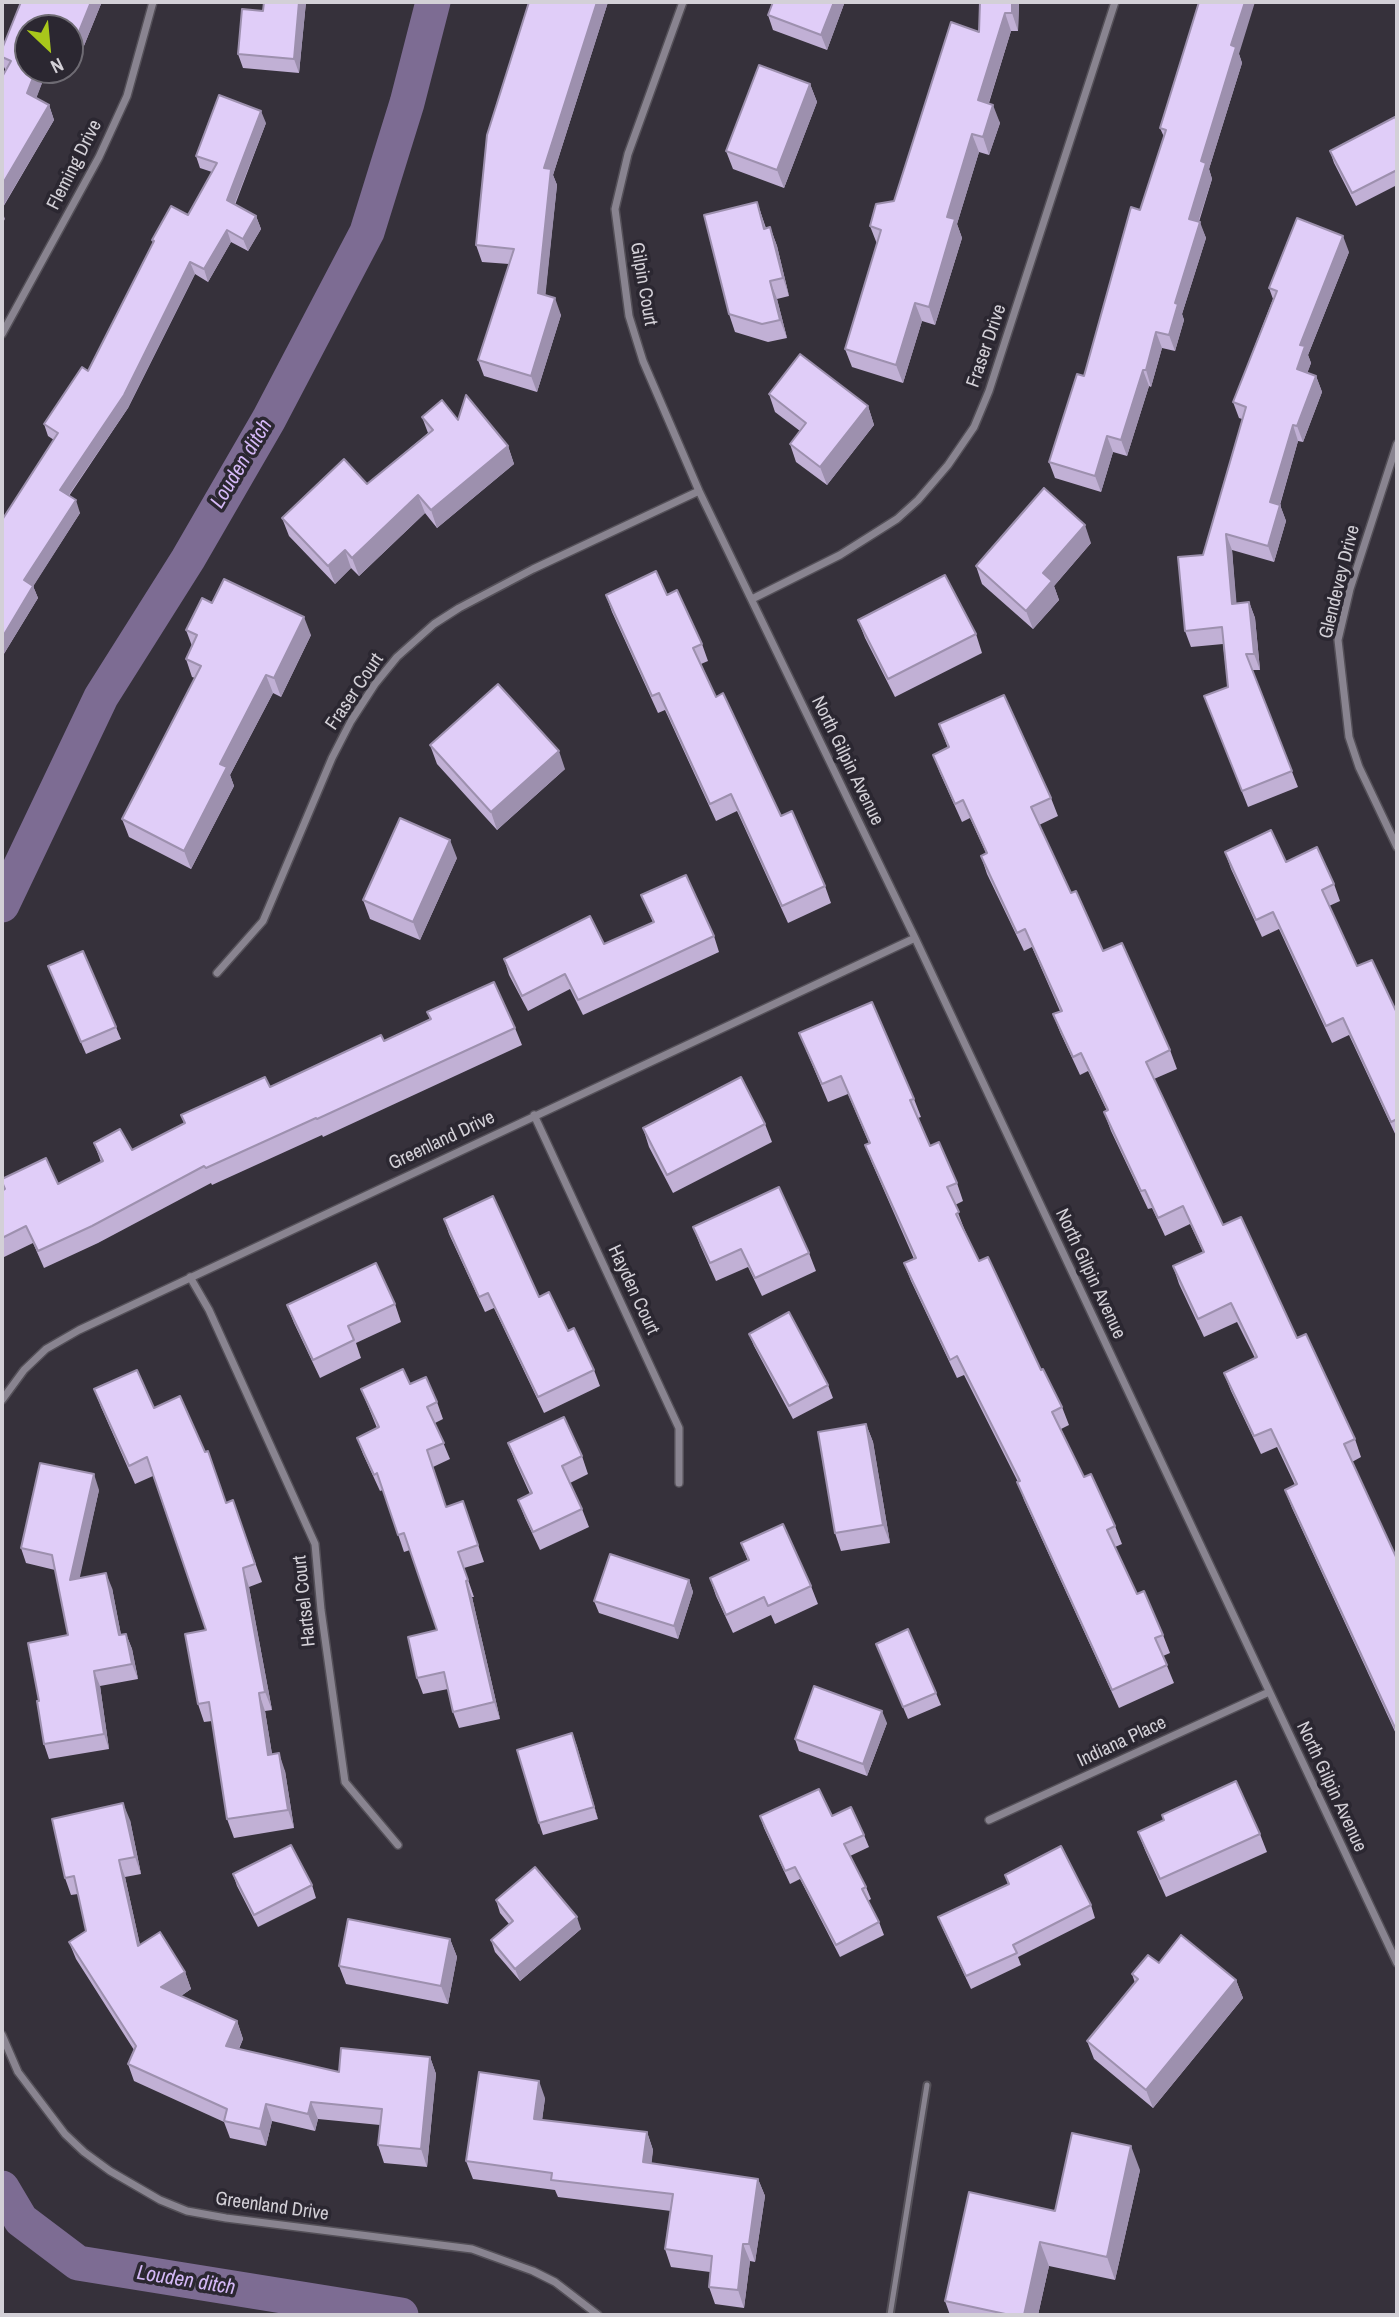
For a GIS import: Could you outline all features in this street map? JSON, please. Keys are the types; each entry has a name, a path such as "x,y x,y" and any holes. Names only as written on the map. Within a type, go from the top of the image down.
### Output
{"street":[{"name":"Fleming Drive","path":"2,334 99,157 127,96 153,2"},
{"name":"Gilpin Court","path":"683,2 628,154 615,209 629,316 643,361 699,491 752,599"},
{"name":"Fraser Drive","path":"752,599 840,555 897,519 918,500 948,465 974,426 989,391 1115,2"},
{"name":"Glendevey Drive","path":"1397,444 1350,589 1338,640 1349,737 1359,766 1397,847"},
{"name":"Fraser Court","path":"217,973 263,921 345,733 375,684 397,657 434,624 459,608 534,569 699,491"},
{"name":"North Gilpin Avenue","path":"752,599 915,938 1397,1963"},
{"name":"Greenland Drive","path":"2,1400 24,1370 46,1349 79,1330 915,938"},
{"name":"Hayden Court","path":"534,1115 679,1428 679,1483"},
{"name":"Hartsel Court","path":"190,1277 209,1310 315,1544 321,1610 345,1782 398,1845"},
{"name":"Indiana Place","path":"989,1820 1269,1692"},
{"name":"Greenland Drive","path":"2,2035 18,2072 65,2134 102,2165 160,2200 187,2211 472,2249 555,2282 598,2315"}],"lane":[{"path":"890,2315 927,2085"}],"building":[{"path":"21,2 91,2 84,19 84,14 16,14"},
{"path":"264,2 299,2 294,59 238,54 242,9 263,11"},
{"path":"529,2 597,2 544,168 551,169 538,293 555,298 531,376 478,360 514,249 476,245 487,135"},
{"path":"773,2 834,2 821,35 768,15"},
{"path":"980,2 1012,2 1012,13 1005,13 978,100 993,105 983,137 972,134 947,217 955,219 929,307 915,303 896,365 845,349 881,230 870,226 876,204 894,201 951,22 979,32"},
{"path":"1199,2 1245,2 1231,45 1236,47 1201,161 1206,163 1189,219 1200,222 1175,303 1178,304 1169,335 1156,332 1146,370 1143,370 1121,440 1107,436 1095,476 1049,462 1077,374 1084,376 1131,207 1140,210 1166,130 1160,128"},
{"path":"14,19 14,84 31,84 27,93 49,105 2,185 2,77 11,61 2,57 2,49"},
{"path":"759,65 810,84 777,170 726,151"},
{"path":"219,95 261,111 227,200 256,216 243,239 227,230 204,269 190,262 124,395 60,490 76,500 24,580 33,586 2,638 2,520 58,433 44,424 82,367 88,371 171,206 188,215 217,163 196,156"},
{"path":"1395,117 1397,170 1352,193 1330,151"},
{"path":"757,202 764,229 770,227 783,278 770,281 780,320 762,324 729,314 704,215"},
{"path":"1297,218 1343,236 1300,345 1305,346 1297,369 1316,376 1297,426 1293,425 1270,502 1280,505 1268,546 1226,534 1232,604 1249,602 1254,654 1246,654 1292,771 1242,791 1204,696 1228,687 1222,627 1185,631 1178,557 1203,555 1246,407 1233,402 1277,291 1269,288"},
{"path":"800,354 868,406 820,467 790,444 806,423 769,394"},
{"path":"466,395 508,446 431,510 418,495 352,558 345,550 328,566 282,518 344,459 367,484 433,430 422,417 442,400 458,420"},
{"path":"1044,488 1085,525 1043,573 1052,581 1026,611 976,566"},
{"path":"656,571 667,595 677,590 702,644 693,648 716,697 723,693 781,816 792,811 825,886 782,906 731,794 710,804 659,693 652,696 606,595"},
{"path":"945,575 976,634 888,679 858,620"},
{"path":"224,579 304,617 274,678 266,675 220,764 227,767 184,851 122,819 201,666 186,659 197,635 186,630 202,598 212,603"},
{"path":"498,684 559,751 491,812 430,745"},
{"path":"1004,695 1051,798 1031,807 1071,893 1076,891 1103,951 1122,943 1170,1050 1146,1062 1223,1225 1241,1217 1297,1338 1306,1334 1355,1439 1344,1444 1397,1559 1397,1732 1285,1490 1297,1484 1271,1429 1254,1436 1224,1373 1257,1357 1231,1303 1198,1319 1173,1266 1204,1252 1183,1206 1158,1218 1145,1190 1141,1191 1104,1112 1108,1110 1081,1053 1073,1057 1053,1014 1062,1011 1025,929 1017,933 981,856 987,853 963,800 955,804 933,755 949,747 939,724"},
{"path":"400,818 450,840 413,922 363,900"},
{"path":"1271,830 1286,862 1317,847 1334,884 1322,890 1357,966 1372,960 1397,1013 1397,1119 1391,1122 1343,1018 1326,1026 1273,912 1256,920 1225,852"},
{"path":"686,875 714,936 578,1000 565,974 522,996 504,959 590,916 604,944 654,922 641,895"},
{"path":"83,951 116,1027 81,1042 48,966"},
{"path":"494,982 515,1028 317,1119 206,1168 204,1166 92,1226 38,1251 26,1226 2,1238 2,1191 5,1189 2,1179 46,1158 58,1184 103,1161 94,1143 120,1129 132,1150 185,1123 181,1115 265,1077 270,1087 381,1035 384,1041 431,1019 427,1012"},
{"path":"872,1002 914,1099 910,1100 930,1146 939,1142 957,1183 947,1187 959,1212 956,1214 979,1261 988,1257 1041,1370 1043,1369 1062,1407 1052,1412 1084,1477 1091,1474 1115,1526 1107,1530 1137,1594 1144,1591 1163,1635 1155,1638 1167,1665 1112,1690 1017,1482 1020,1481 957,1356 950,1360 904,1263 916,1258 865,1145 870,1143 841,1076 822,1084 799,1033"},
{"path":"741,1077 765,1124 667,1175 643,1128"},
{"path":"779,1187 809,1253 755,1278 741,1249 710,1263 693,1227"},
{"path":"493,1196 539,1297 549,1292 568,1331 574,1328 594,1370 538,1397 488,1293 479,1297 444,1219"},
{"path":"376,1263 395,1304 348,1326 354,1340 313,1360 287,1305"},
{"path":"789,1312 828,1385 789,1406 749,1334"},
{"path":"403,1369 410,1384 426,1377 437,1402 427,1407 444,1443 427,1450 446,1507 463,1501 478,1545 458,1552 468,1580 466,1581 494,1702 453,1712 444,1672 417,1678 408,1637 437,1630 404,1533 398,1535 377,1473 374,1475 357,1438 379,1427 361,1389"},
{"path":"137,1370 154,1408 180,1396 205,1452 208,1451 226,1503 233,1500 255,1564 243,1568 265,1692 259,1693 268,1755 279,1753 288,1810 227,1819 209,1702 198,1704 185,1634 206,1630 147,1457 129,1466 94,1389"},
{"path":"564,1417 582,1456 562,1466 582,1509 533,1532 518,1500 532,1493 508,1443"},
{"path":"866,1424 883,1525 835,1533 818,1432"},
{"path":"40,1463 94,1474 70,1580 106,1573 119,1635 126,1634 132,1664 94,1671 104,1734 44,1744 28,1643 68,1635 52,1555 21,1548"},
{"path":"783,1524 811,1586 768,1606 764,1597 726,1615 710,1578 749,1560 741,1543"},
{"path":"610,1554 689,1580 674,1626 594,1601"},
{"path":"908,1629 936,1693 903,1707 876,1644"},
{"path":"814,1686 882,1711 863,1764 795,1739"},
{"path":"572,1733 594,1807 539,1823 517,1750"},
{"path":"1236,1781 1260,1834 1160,1879 1138,1832 1164,1820 1162,1815"},
{"path":"819,1789 832,1816 851,1807 864,1835 844,1844 866,1887 862,1889 879,1922 836,1945 795,1867 785,1871 760,1816"},
{"path":"123,1803 135,1857 119,1860 138,1946 160,1932 185,1972 161,1987 237,2021 226,2046 339,2072 341,2048 430,2057 421,2149 378,2145 382,2109 311,2102 308,2114 266,2104 260,2129 224,2121 227,2109 128,2064 136,2046 69,1942 86,1931 74,1876 65,1878 52,1819"},
{"path":"291,1845 312,1885 254,1915 233,1874"},
{"path":"1061,1846 1091,1905 1013,1945 1017,1953 966,1976 938,1917 1009,1884 1005,1875"},
{"path":"535,1867 577,1917 515,1969 491,1940 513,1921 496,1900"},
{"path":"348,1919 450,1939 441,1986 339,1966"},
{"path":"1181,1935 1236,1980 1146,2090 1087,2041 1138,1979 1132,1974 1148,1955 1159,1963"},
{"path":"479,2072 539,2081 534,2119 647,2132 643,2162 758,2179 749,2244 743,2244 738,2290 709,2287 712,2256 665,2249 673,2194 551,2180 552,2173 466,2161"},
{"path":"1072,2133 1131,2146 1107,2257 1040,2242 1024,2315 1010,2315 945,2301 969,2192 1055,2211"}],"waterway":[{"name":"Louden ditch","path":"2,905 101,697 188,559 269,419 367,232 407,103 433,2"},
{"name":"Louden ditch","path":"2,2188 21,2220 78,2263 401,2315"}]}
